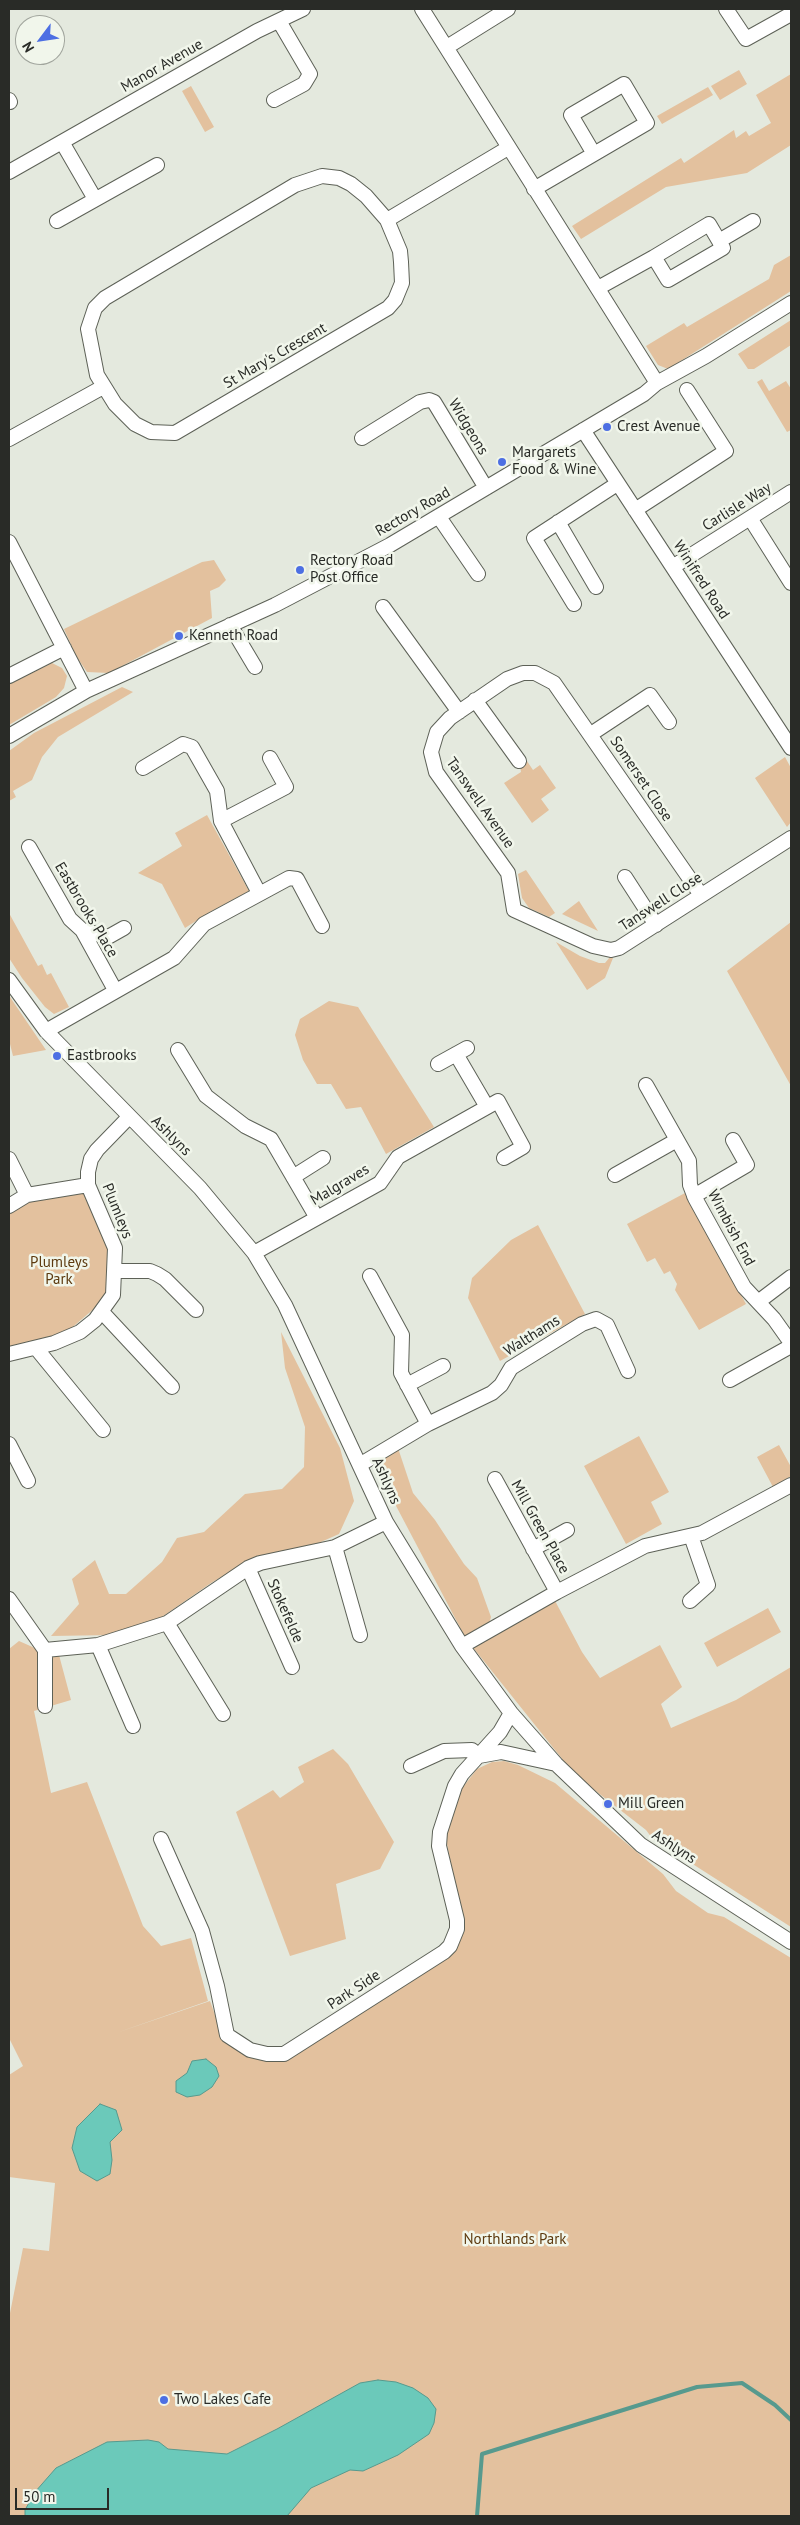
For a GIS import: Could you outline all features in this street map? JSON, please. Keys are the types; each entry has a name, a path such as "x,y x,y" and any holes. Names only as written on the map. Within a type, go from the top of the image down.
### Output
{"street":[{"name":"Manor Avenue","path":"9,172 257,31 303,9"},
{"path":"422,9 657,383"},
{"path":"447,47 508,9"},
{"path":"726,9 746,38 791,14"},
{"path":"274,100 304,84 310,74 280,20"},
{"path":"534,189 594,154 646,123 624,84 571,115 594,154"},
{"path":"62,142 94,199"},
{"path":"387,220 508,148"},
{"path":"57,221 158,165"},
{"name":"St Mary's Crescent","path":"322,176 345,180 366,196 387,220 400,251 402,262 402,283 395,300 388,308 252,388 175,433 167,434 151,432 135,424 103,387 93,363 88,338 88,322 99,304 295,185 322,176"},
{"path":"719,241 752,221"},
{"path":"598,288 709,224 723,248 668,280 654,257"},
{"name":"Rectory Road","path":"9,736 86,690 333,576 440,516 644,394 657,383 668,379 790,306"},
{"path":"9,439 103,387"},
{"path":"635,510 726,450 687,390"},
{"name":"Widgeons","path":"362,438 420,402 429,400 434,402 486,488"},
{"name":"Winifred Road","path":"583,430 617,484 674,566 791,748"},
{"path":"574,604 534,538 617,484"},
{"name":"Carlisle Way","path":"674,566 791,492"},
{"path":"440,516 478,574"},
{"path":"750,518 791,583"},
{"path":"558,522 596,587"},
{"path":"9,542 86,690"},
{"path":"383,608 459,712"},
{"path":"230,625 255,667"},
{"path":"9,676 64,648"},
{"name":"Tanswell Avenue","path":"514,910 508,873 441,781 431,761 432,743 443,724 507,679 523,672 536,673 554,683"},
{"name":"Somerset Close","path":"554,683 701,895"},
{"path":"591,734 650,695 669,722"},
{"path":"475,700 519,761"},
{"path":"143,768 184,744 192,747 217,791 221,821 259,893"},
{"path":"221,821 286,787 270,758"},
{"name":"Tanswell Close","path":"514,910 585,943 611,950 619,948 791,838"},
{"name":"Eastbrooks Place","path":"29,847 70,919 82,930 115,990"},
{"path":"46,1031 174,958 184,949 199,928 259,893 293,877 296,879 322,926"},
{"path":"625,877 656,925"},
{"path":"82,930 108,937 124,928"},
{"name":"Ashlyns","path":"9,980 46,1031 200,1188 254,1253 285,1304 361,1464 386,1522 462,1646 511,1713 556,1764 641,1845 791,1942"},
{"path":"178,1050 206,1096 245,1126 272,1139 317,1218"},
{"path":"438,1064 462,1051 487,1107 498,1101 524,1147 504,1158"},
{"name":"Wimbish End","path":"646,1084 690,1163 690,1186 694,1196 744,1287 774,1319 791,1344"},
{"name":"Malgraves","path":"254,1253 380,1183 398,1157 487,1107"},
{"name":"Plumleys","path":"9,1354 36,1348 80,1332 102,1312 113,1295 116,1272 113,1239 88,1184 91,1159 129,1117"},
{"path":"615,1175 677,1140"},
{"path":"694,1196 747,1165 733,1140"},
{"path":"293,1177 323,1158"},
{"path":"9,1159 27,1195"},
{"path":"9,1206 27,1195 88,1184"},
{"path":"116,1272 150,1271 157,1274 165,1279 196,1310"},
{"path":"370,1276 402,1335 401,1373 428,1424"},
{"path":"758,1302 790,1278"},
{"path":"102,1312 172,1387"},
{"name":"Walthams","path":"361,1464 428,1424 492,1393 501,1385 511,1368 582,1324 596,1319 606,1325 628,1371"},
{"path":"730,1380 791,1344"},
{"path":"36,1348 103,1430"},
{"path":"407,1385 443,1366"},
{"path":"9,1444 28,1481"},
{"name":"Mill Green Place","path":"495,1479 557,1592"},
{"path":"462,1646 557,1592 645,1546 702,1533 791,1485"},
{"name":"Stokefelde","path":"46,1650 98,1645 167,1623 248,1568 278,1558 335,1547 386,1522"},
{"path":"533,1549 567,1530"},
{"path":"690,1601 708,1585 692,1536"},
{"path":"335,1547 360,1635"},
{"name":"Stokefelde","path":"248,1568 292,1667"},
{"path":"9,1599 46,1650 45,1706"},
{"path":"167,1623 223,1714"},
{"path":"98,1645 133,1726"},
{"name":"Park Side","path":"160,1839 202,1930 217,1986 227,2035 250,2050 267,2054 284,2054 444,1952 450,1946 457,1929 457,1920 439,1846 440,1832 455,1786 462,1774 500,1732 511,1713"},
{"path":"411,1766 444,1751 472,1750 479,1756 501,1752 556,1764"}],"green space":[{"path":"739,70 747,84 720,100 711,86"},
{"path":"791,74 791,145 747,173 666,187 581,239 572,226 681,158 684,163 734,130 736,138 746,131 749,136 771,123 756,95"},
{"path":"191,86 214,127 205,132 182,91"},
{"path":"708,87 713,95 662,124 657,116"},
{"path":"791,255 791,291 668,369 658,365 646,346 684,323 687,327 769,279 774,265"},
{"path":"791,320 791,345 754,369 748,369 738,354"},
{"path":"762,379 769,391 786,381 791,389 791,430 787,432 757,382"},
{"path":"214,560 226,580 219,587 210,591 212,618 109,673 87,672 76,656 64,629 202,562"},
{"path":"52,663 62,668 67,676 64,688 56,697 9,725 9,684"},
{"path":"122,687 133,692 58,737 42,757 32,780 13,791 16,797 9,801 9,751 34,733"},
{"path":"785,757 791,768 791,822 787,827 755,778"},
{"path":"527,761 533,770 540,765 556,788 541,799 549,810 532,823 504,783 521,772 520,766"},
{"path":"207,815 249,891 185,928 162,884 138,873 182,846 175,833"},
{"path":"526,870 555,913 549,917 529,908 522,898 518,874"},
{"path":"579,901 598,931 562,914"},
{"path":"9,913 38,966 42,964 47,975 51,973 69,1007 54,1014 45,1007 9,958"},
{"path":"791,922 791,1086 727,971"},
{"path":"556,942 580,956 599,963 605,963 610,957 613,958 605,978 587,990"},
{"path":"9,995 46,1050 13,1056 9,1040"},
{"path":"329,1001 358,1007 434,1127 386,1154 361,1107 346,1109 331,1084 317,1084 303,1060 295,1035 300,1019"},
{"name":"Plumleys Park","path":"85,1187 107,1240 110,1295 68,1331 9,1350 9,1212 32,1197"},
{"path":"685,1193 746,1304 699,1330 675,1290 677,1284 670,1271 664,1274 655,1258 647,1262 627,1224"},
{"path":"538,1225 585,1314 500,1361 468,1298 472,1278 511,1240"},
{"path":"281,1332 340,1448 354,1501 339,1534 305,1549 255,1557 211,1583 162,1617 115,1635 51,1636 79,1604 72,1579 95,1560 109,1594 126,1594 162,1562 177,1538 204,1532 245,1494 282,1489 304,1467 305,1427 285,1368"},
{"path":"639,1436 669,1492 651,1502 662,1524 626,1544 584,1466"},
{"path":"779,1445 791,1467 791,1476 773,1487 757,1457"},
{"path":"398,1448 413,1493 435,1520 464,1564 477,1578 491,1617 487,1631 465,1637 374,1464"},
{"path":"553,1597 582,1652 600,1678 660,1645 682,1687 661,1704 671,1728 736,1700 791,1667 791,1927 652,1838 646,1830 575,1775 471,1645"},
{"path":"768,1608 781,1632 717,1667 704,1643"},
{"name":"Northlands Park","path":"19,1641 37,1649 59,1655 71,1700 34,1711 51,1793 87,1782 143,1926 161,1946 191,1938 208,2001 116,2033 210,2001 223,2037 267,2060 445,1958 463,1926 445,1834 460,1791 477,1769 492,1762 504,1761 518,1765 555,1783 663,1874 676,1891 708,1913 724,1917 791,1958 791,2516 9,2516 9,2318 23,2248 49,2251 55,2183 9,2177 9,2075 23,2066 9,2038 9,1649"},
{"path":"333,1749 348,1764 394,1842 380,1869 336,1884 346,1939 290,1956 236,1812 273,1790 280,1798 304,1782 298,1767"}],"water":[{"path":"206,2059 216,2067 219,2076 212,2087 200,2095 187,2097 176,2092 176,2081 187,2073 192,2061"},
{"path":"100,2104 116,2110 122,2130 110,2142 112,2160 110,2174 97,2181 80,2171 72,2148 77,2127"},
{"path":"378,2380 396,2382 413,2388 428,2398 436,2409 434,2423 429,2434 398,2455 363,2471 350,2470 311,2488 287,2516 25,2516 25,2510 35,2492 56,2468 107,2442 148,2440 159,2442 168,2449 227,2454 360,2383"}],"waterway":[{"path":"477,2516 482,2454 697,2387 742,2383 775,2405 791,2420"}],"place":[{"name":"Crest Avenue","path":"607,427"},
{"name":"Margarets Food & Wine","path":"502,462"},
{"name":"Rectory Road Post Office","path":"300,570"},
{"name":"Kenneth Road","path":"179,636"},
{"name":"Eastbrooks","path":"57,1056"},
{"name":"Mill Green","path":"608,1804"},
{"name":"Two Lakes Cafe","path":"164,2400"}]}
